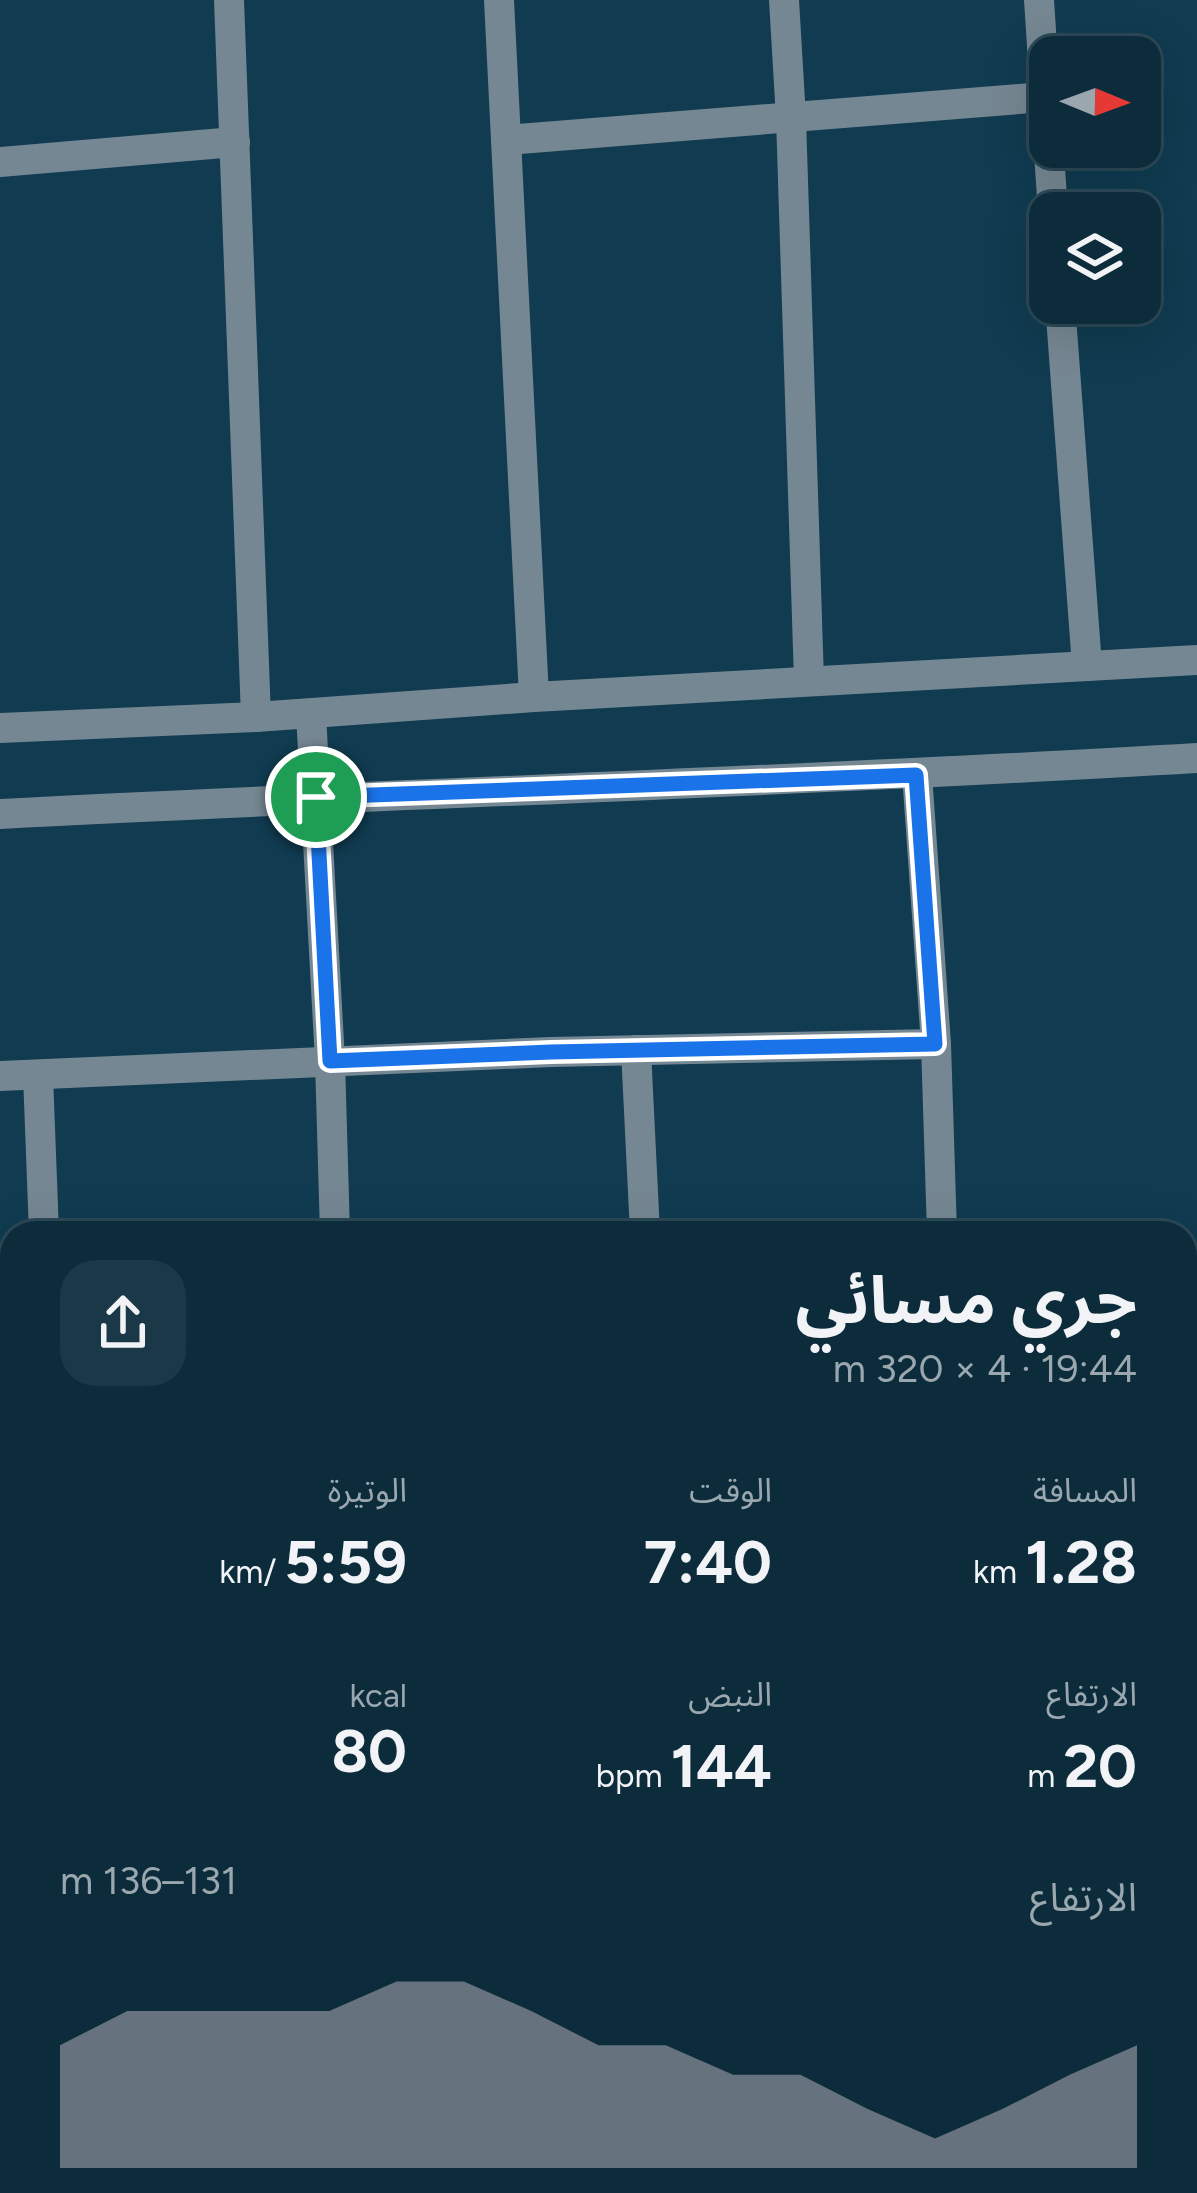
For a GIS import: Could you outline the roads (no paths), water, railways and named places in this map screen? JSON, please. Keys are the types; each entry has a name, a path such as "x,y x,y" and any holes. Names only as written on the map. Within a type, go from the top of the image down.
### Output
{"street":[{"path":"229,0 256,717"},
{"path":"499,0 534,697"},
{"path":"784,0 809,681"},
{"path":"1039,0 1041,36"},
{"path":"506,140 1029,98"},
{"path":"0,162 235,142"},
{"path":"1062,324 1087,666"},
{"path":"0,728 311,714 1197,660"},
{"path":"311,714 335,1221"},
{"path":"0,814 916,775 1197,758"},
{"path":"916,775 942,1221"},
{"path":"0,1076 636,1050 935,1044"},
{"path":"636,1050 644,1221"},
{"path":"38,1075 44,1221"}]}
